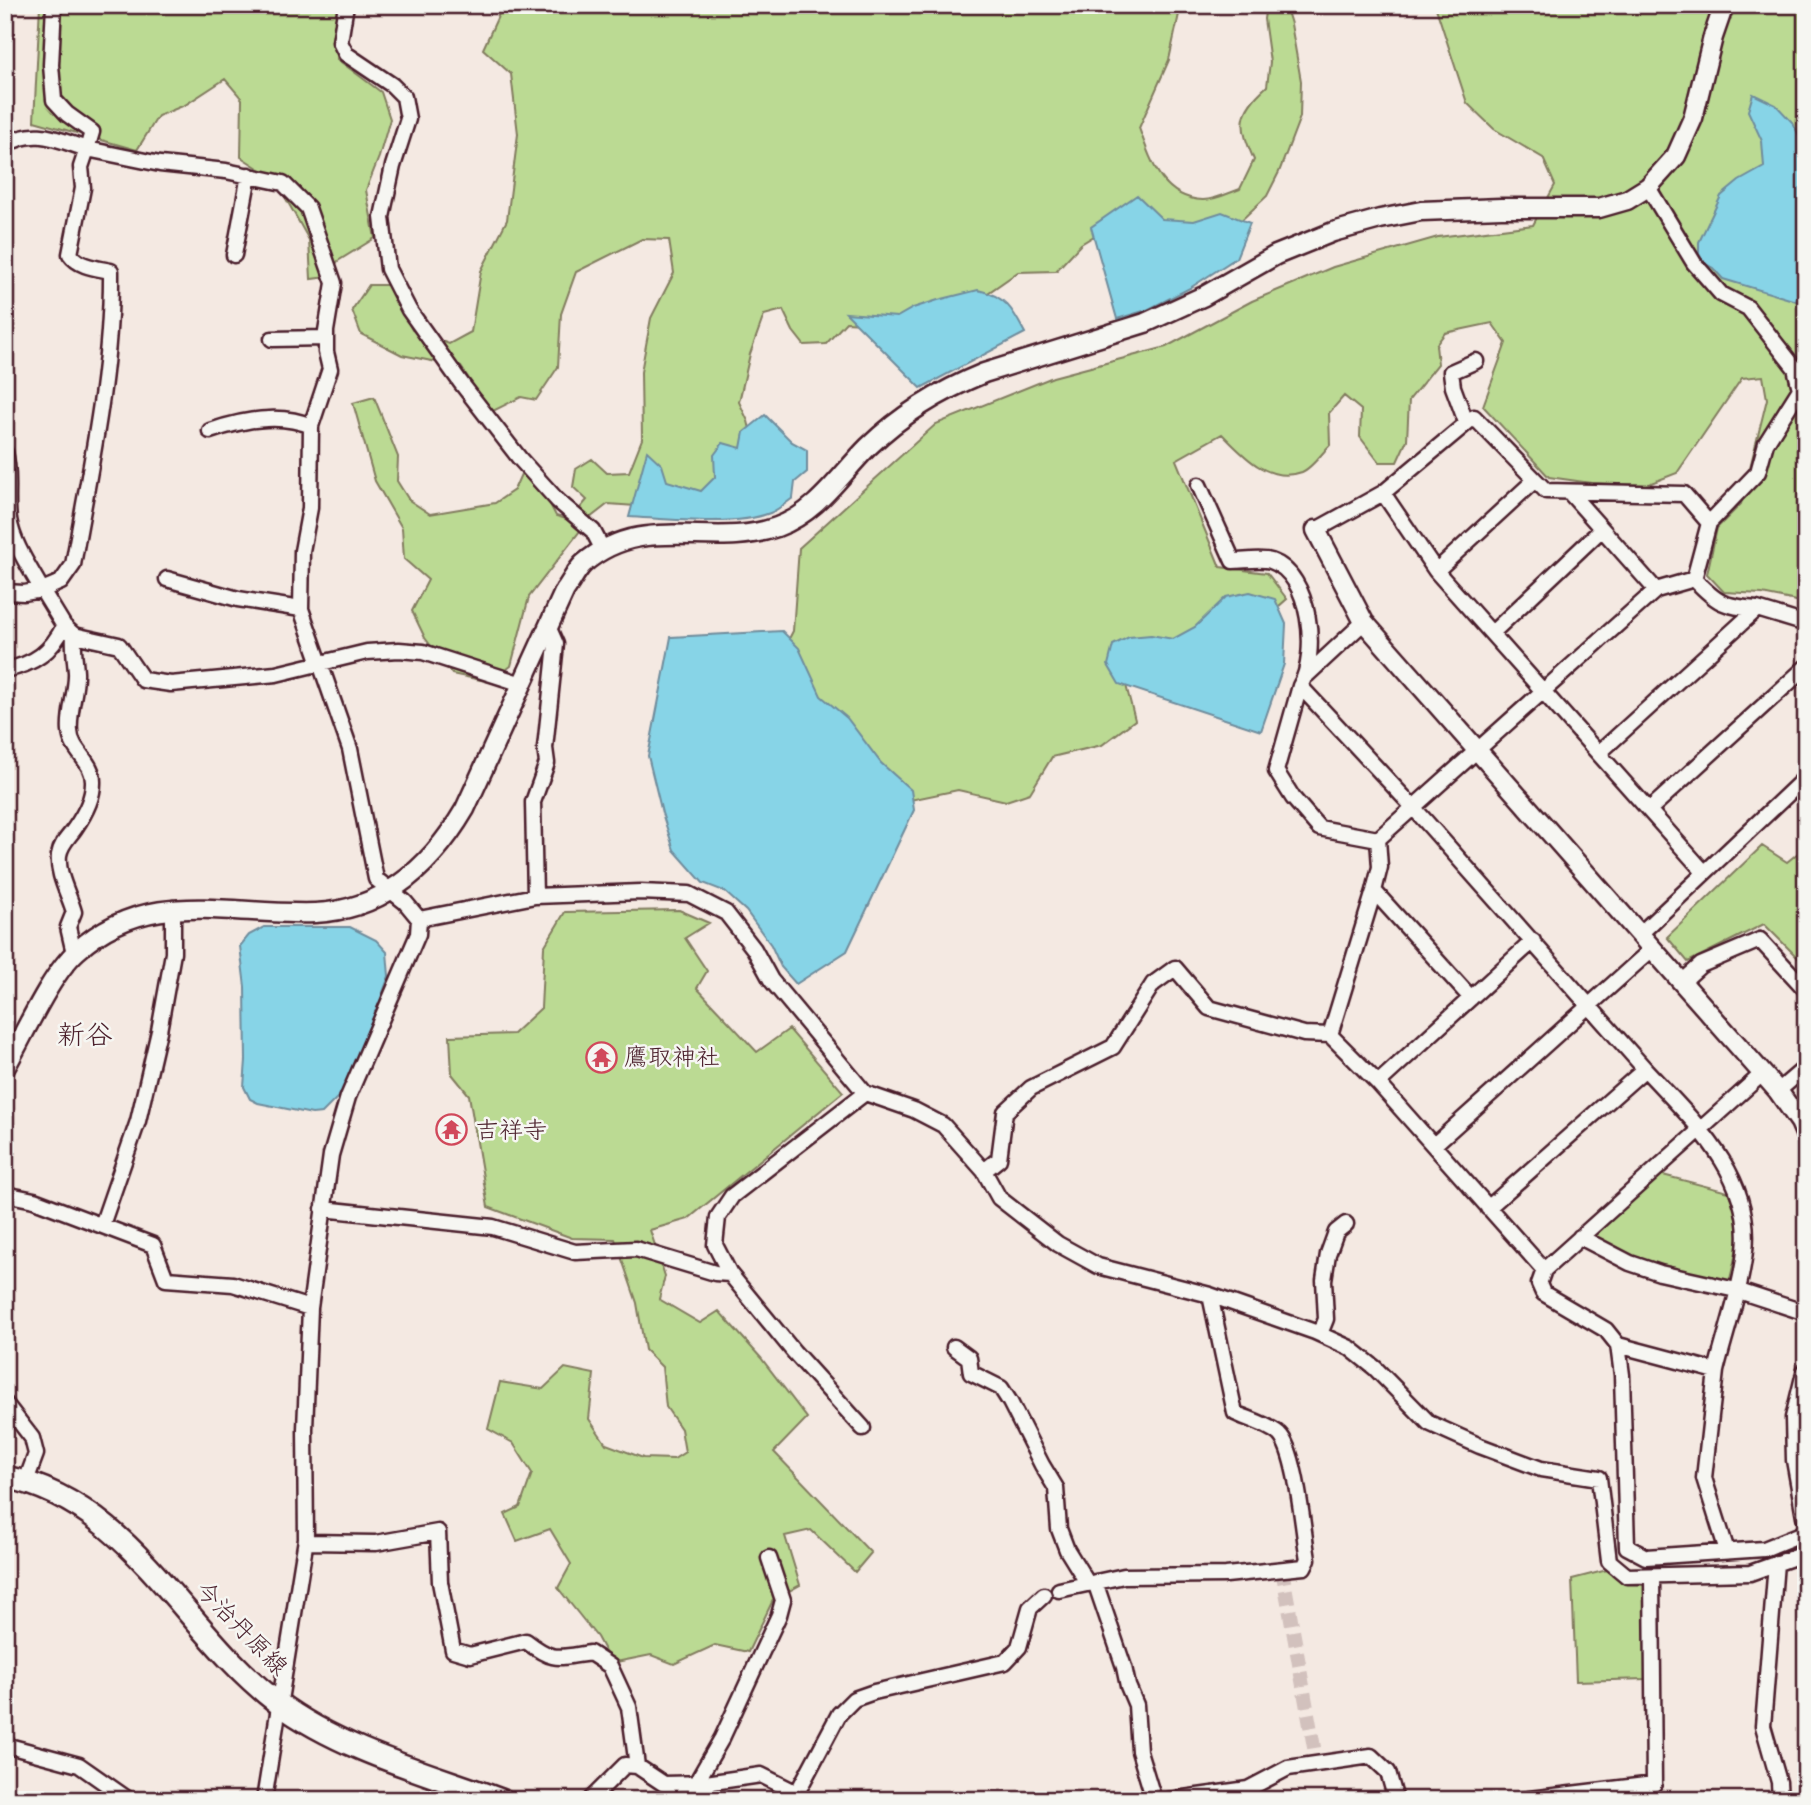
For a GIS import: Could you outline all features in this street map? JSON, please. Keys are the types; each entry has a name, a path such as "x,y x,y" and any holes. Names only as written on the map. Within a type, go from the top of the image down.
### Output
{"main road":[{"name":"今治丹原線","path":"5,1477 26,1481 103,1523 133,1549 240,1670 278,1703 318,1728 358,1747 501,1800"}],"street":[{"path":"5,592 42,590 61,582 74,565 104,373 111,305 111,271 75,261 70,254 83,188 81,167 92,132 67,114 54,100 51,65 54,5"},
{"path":"346,5 340,42 346,54 392,85 404,97 408,119 393,166 382,217 388,269 409,310 461,383 528,468 558,501 593,531 603,550"},
{"path":"5,1068 53,982 74,953 125,919 151,911 195,907 318,913 365,901 410,878 448,837 465,809 565,590 581,566 603,550 632,537 747,534 780,526 800,517 817,503 866,450 914,408 960,383 984,373 1145,323 1204,296 1276,255 1323,236 1380,219 1421,211 1599,208 1627,200 1648,187 1676,156 1693,118 1713,37 1724,5"},
{"path":"5,145 28,134 43,135 87,149 160,164 249,175 283,183 308,208 334,283 326,338 330,369 311,426 310,508 302,551 301,609 350,749 376,879 390,889 419,919 418,934 348,1097 331,1154 310,1308 305,1429 306,1542 264,1800"},
{"path":"234,255 249,175"},
{"path":"1648,187 1694,263 1721,293 1748,308 1795,368 1800,389 1766,443 1758,472 1709,523 1694,579"},
{"path":"272,340 326,338"},
{"path":"1466,422 1453,387 1451,373 1476,361"},
{"path":"1709,523 1684,494 1570,494 1546,491 1474,417 1383,493 1315,530 1364,622 1778,1091 1800,1122 1806,1136"},
{"path":"210,431 228,425 277,418 296,419 311,426"},
{"path":"5,452 10,481 9,518 16,542 42,590 69,630 76,672 70,731 73,746 89,764 93,782 90,802 62,845 59,856 61,875 74,912 68,927 74,953"},
{"path":"1436,571 1535,480"},
{"path":"1199,485 1233,561 1271,561 1292,576 1307,610 1310,639 1303,680 1276,771 1293,798 1320,828 1378,839"},
{"path":"1383,493 1436,571 1600,752 1704,872"},
{"path":"1570,494 1656,590"},
{"path":"1492,633 1602,529"},
{"path":"167,579 238,599 301,609"},
{"path":"1378,839 1656,590 1694,579"},
{"path":"1694,579 1715,601 1734,607 1758,609 1806,626"},
{"path":"1600,752 1758,609"},
{"path":"1303,680 1364,622"},
{"path":"534,896 533,802 547,763 545,748 556,644 548,626"},
{"path":"69,630 119,645 144,680 171,684 276,674 367,652 399,650 424,652 522,684"},
{"path":"5,670 33,662 69,630"},
{"path":"1649,810 1806,667"},
{"path":"1303,680 1701,1130 1720,1155 1737,1190 1744,1221 1745,1250 1716,1371 1704,1478 1727,1551"},
{"path":"1640,934 1806,777"},
{"path":"1330,1035 1380,867 1378,839"},
{"path":"419,919 534,896 640,891 689,894 726,913 754,948 771,980 865,1094 914,1110 943,1125 984,1171 999,1198 1058,1244 1098,1266 1210,1294 1320,1334 1350,1349 1375,1368 1429,1423 1541,1469 1599,1478 1609,1561 1627,1576 1751,1573 1806,1553"},
{"path":"1374,891 1471,998"},
{"path":"102,1225 138,1121 150,1070 173,953 173,908"},
{"path":"1682,982 1701,965 1760,940 1806,990"},
{"path":"1378,1083 1533,941"},
{"path":"1434,1145 1652,948"},
{"path":"984,1171 999,1159 1005,1112 1031,1088 1113,1047 1153,984 1175,968 1209,1007 1304,1034 1330,1035 1378,1083 1544,1270"},
{"path":"1778,1091 1806,1067"},
{"path":"1488,1208 1645,1069"},
{"path":"1762,1074 1544,1270 1539,1284 1543,1293 1606,1330 1618,1345 1622,1375 1627,1547 1646,1557 1764,1549 1806,1532"},
{"path":"863,1428 794,1352 730,1273 715,1245 718,1217 732,1196 865,1094"},
{"path":"5,1194 34,1200 153,1245 166,1279 233,1284 310,1308"},
{"path":"323,1209 493,1227 575,1252 636,1249 715,1273 730,1273"},
{"path":"1320,1334 1326,1320 1324,1280 1328,1254 1336,1232 1346,1224"},
{"path":"1580,1237 1630,1263 1660,1273 1736,1290 1806,1312"},
{"path":"1059,1590 1124,1576 1226,1575 1304,1567 1308,1559 1287,1446 1278,1433 1235,1413 1210,1294"},
{"path":"1618,1345 1716,1371"},
{"path":"954,1347 969,1358 971,1373 1000,1388 1056,1488 1059,1529 1067,1550 1091,1583 1136,1705 1139,1751 1154,1800"},
{"path":"1806,1373 1795,1418 1796,1460 1806,1517"},
{"path":"5,1402 32,1438 36,1454 26,1481"},
{"path":"306,1542 376,1543 438,1532 440,1582 453,1650 470,1655 526,1641 541,1653 554,1658 590,1653 610,1666 629,1707 636,1766"},
{"path":"696,1783 722,1738 779,1615 783,1600 769,1558"},
{"path":"1776,1563 1763,1726 1779,1782 1780,1800"},
{"path":"1521,1800 1654,1784 1652,1577"},
{"path":"590,1800 625,1765 636,1766 664,1784 761,1775 797,1793 839,1714 854,1699 1005,1662 1019,1647 1030,1608 1044,1595"},
{"path":"5,1745 79,1765 129,1800"},
{"path":"1169,1800 1248,1789 1288,1768 1371,1756 1388,1772 1396,1800"}],"green space":[{"path":"40,5 339,5 337,59 381,92 390,119 366,190 375,238 338,261 327,277 311,279 309,240 275,179 241,157 242,99 225,79 185,105 158,116 137,150 34,121"},
{"path":"503,5 1181,5 1169,60 1139,128 1154,165 1168,185 1177,193 1203,200 1240,189 1254,160 1245,137 1244,120 1250,104 1267,86 1270,62 1264,19 1266,5 1285,5 1301,81 1300,117 1267,196 1233,228 1155,227 1135,211 1081,244 1056,271 1018,272 982,297 896,325 846,322 826,344 804,345 793,331 783,310 764,315 750,354 739,402 751,433 722,482 702,499 636,506 608,504 590,518 529,597 511,666 490,682 452,674 425,638 412,611 428,580 404,559 402,528 375,481 353,403 374,397 398,457 397,481 409,500 430,514 495,503 514,490 521,474 539,483 556,516 570,520 587,500 573,487 576,469 592,459 607,473 629,472 642,439 641,372 651,318 674,273 669,240 642,239 576,272 561,314 558,367 536,400 521,397 491,412 461,367 402,355 361,334 352,310 369,285 390,285 412,330 449,344 471,332 481,271 507,220 518,134 511,74 483,49"},
{"path":"1435,5 1806,5 1806,603 1762,594 1724,592 1707,574 1717,528 1741,504 1767,399 1763,376 1742,378 1677,473 1646,485 1591,483 1549,477 1483,406 1506,343 1492,323 1445,333 1436,345 1438,364 1409,400 1407,440 1397,462 1379,462 1360,437 1361,410 1344,396 1329,413 1330,445 1302,472 1290,475 1268,471 1248,459 1222,434 1176,460 1220,567 1267,573 1287,599 1270,614 1120,662 1135,720 1102,745 1052,757 1030,793 1006,801 958,790 896,803 777,662 793,631 799,548 936,424 1053,377 1166,347 1252,301 1333,267 1438,237 1533,225 1555,185 1543,158 1494,129 1467,103"},
{"path":"1806,842 1806,966 1764,924 1688,962 1667,937 1762,846 1787,862 1803,849"},
{"path":"679,910 709,923 685,938 707,971 697,988 757,1052 789,1029 843,1092 688,1219 650,1230 665,1276 659,1299 700,1323 719,1311 761,1358 807,1418 774,1452 871,1553 855,1572 811,1530 785,1536 800,1585 773,1600 748,1652 715,1645 674,1664 651,1655 611,1663 597,1637 558,1588 571,1564 550,1529 517,1541 505,1514 520,1507 532,1473 513,1443 488,1429 500,1382 543,1389 565,1368 594,1374 589,1419 606,1444 643,1458 674,1459 685,1452 681,1429 666,1407 662,1367 645,1350 637,1303 615,1239 572,1238 488,1207 469,1095 452,1074 450,1036 513,1034 541,1008 544,947 565,912"},
{"path":"1659,1174 1728,1192 1738,1226 1737,1248 1729,1283 1640,1260 1591,1238"},
{"path":"1611,1569 1646,1582 1646,1679 1576,1681 1572,1579"}],"water":[{"path":"1753,94 1776,105 1793,123 1806,150 1806,304 1723,279 1704,263 1699,254 1699,242 1721,196 1739,181 1764,167 1762,141 1748,111"},
{"path":"1137,195 1162,219 1194,221 1222,212 1250,223 1236,258 1190,288 1147,310 1117,319 1091,227"},
{"path":"978,290 1002,300 1017,317 1025,333 921,388 846,313 897,317 913,308"},
{"path":"765,415 792,442 807,450 807,472 795,482 793,498 770,513 739,520 629,517 647,451 662,465 667,481 701,491 715,477 714,455 723,443 741,448 744,432"},
{"path":"1250,592 1275,599 1286,624 1284,664 1261,731 1119,684 1108,665 1113,645 1129,637 1151,635 1173,639 1195,627 1226,597"},
{"path":"782,631 799,648 821,696 847,718 881,763 911,790 914,810 847,951 796,984 781,967 771,945 746,911 724,891 703,883 674,850 648,756 671,637"},
{"path":"264,927 350,927 376,940 387,952 389,976 349,1086 322,1113 312,1114 258,1103 250,1099 244,1087 245,987 240,946 249,935"}],"tunnel":[{"path":"1282,1569 1317,1764"}],"place":[{"name":"鷹取神社","path":"601,1057"},
{"name":"吉祥寺","path":"452,1130"}],"district":[{"name":"新谷","path":"85,1034"}]}
